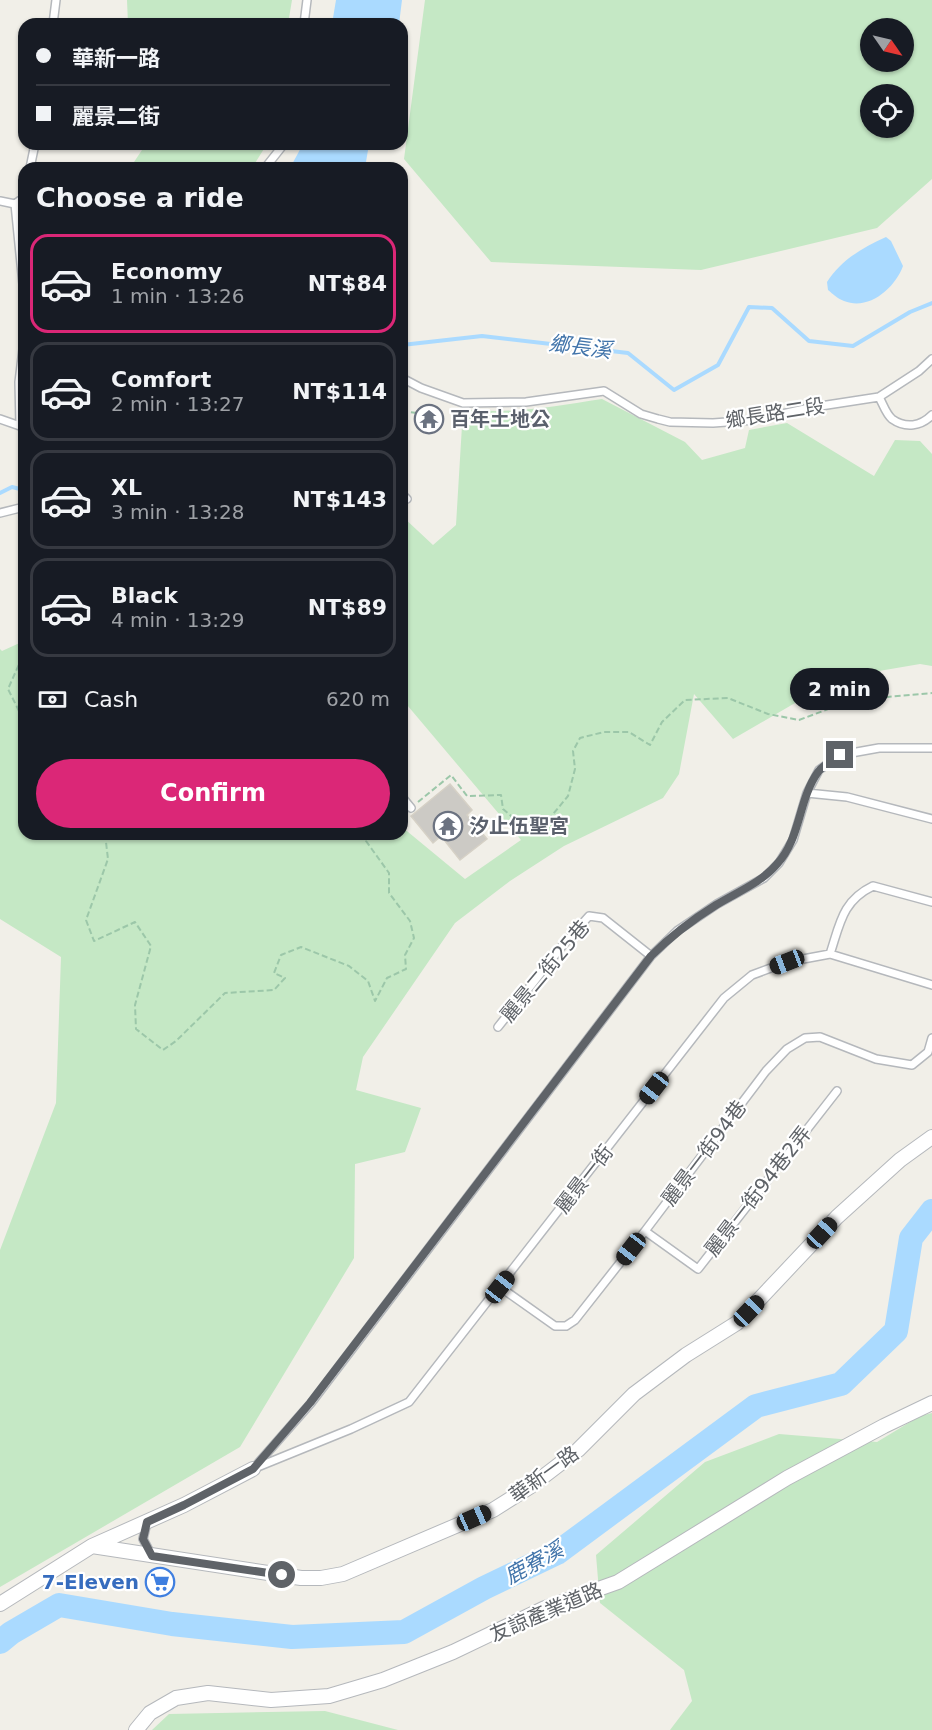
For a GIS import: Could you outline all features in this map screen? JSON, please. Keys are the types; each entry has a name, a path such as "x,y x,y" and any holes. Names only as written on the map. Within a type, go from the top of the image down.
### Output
{"street":[{"name":"華新一路","path":"92,1546 301,1578 321,1578 343,1574 493,1510 531,1486 578,1450 634,1394 686,1355 737,1323 837,1217 900,1160 932,1137"},
{"name":"友諒產業道路","path":"136,1730 150,1713 176,1698 208,1693 271,1700 329,1696 383,1680 453,1652 545,1608 618,1582 787,1478 932,1403"},
{"path":"0,1604 92,1546 184,1505 253,1469"}],"lane":[{"path":"54,18 56,0"},
{"path":"305,18 307,0"},
{"path":"270,162 279,150"},
{"path":"0,201 15,204 18,202"},
{"path":"15,204 18,234"},
{"name":"鄉長路二段","path":"408,381 463,404 526,402 604,392 641,414 670,422 713,423 754,420 814,407 879,397 919,371 932,359"},
{"path":"879,397 891,418 903,424 913,426 924,423 932,415"},
{"path":"0,419 18,426"},
{"path":"0,513 18,508"},
{"path":"253,1469 310,1403 651,956 677,931 717,904 764,878 779,862 793,840 807,793 819,770 840,755 879,748 932,748"},
{"path":"807,793 848,797 932,819"},
{"path":"408,804 411,808"},
{"path":"830,954 844,910 858,894 873,886 932,902"},
{"name":"麗景二街25巷","path":"498,1027 589,916 603,918 651,956"},
{"name":"麗景一街","path":"253,1469 351,1429 409,1402 724,998 752,975 787,962 830,954 932,985"},
{"name":"麗景一街94巷","path":"500,1287 555,1326 566,1326 575,1320 645,1231 766,1071 788,1049 805,1038 820,1037 876,1059 912,1065 928,1052 932,1038"},
{"name":"麗景一街94巷2弄","path":"645,1231 698,1269 837,1091"},
{"path":"147,1522 143,1539 152,1556"}],"path":[{"path":"408,412 432,415"},
{"path":"18,666 8,689 18,709"},
{"path":"411,808 451,775 467,796 501,795 503,809 517,821 522,833 532,834 544,825 568,796 575,770 573,751 580,738 604,732 629,732 650,745 662,722 685,700 728,698 768,714 799,720 831,708 876,698 932,693"},
{"path":"106,840 108,860 86,920 94,941 135,922 151,946 135,1005 136,1029 163,1050 176,1041 225,993 274,990 285,978 274,973 281,955 301,947 349,966 368,981 375,1001 387,978 406,969 405,955 414,938 410,921 389,893 389,873 366,840"}],"green space":[{"path":"127,0 292,0 289,18 128,18"},
{"path":"425,0 932,0 932,179 877,228 701,270 491,262 404,159 405,150 408,150 408,129"},
{"path":"142,150 263,150 256,162 134,162"},
{"path":"602,399 685,442 702,460 745,448 749,430 787,423 874,476 895,440 920,441 932,454 932,666 920,664 838,678 733,739 694,694 679,774 663,798 564,846 510,881 455,923 363,1057 356,1090 421,1108 405,1152 355,1164 354,1258 240,1447 0,1587 0,1250 56,1103 61,957 0,919 0,649 2,651 18,644 18,840 408,840 408,832 465,879 521,840 408,706 408,522 433,545 456,525 463,409 498,411 550,407"},
{"path":"932,1413 932,1730 670,1730 692,1701 684,1670 600,1603 596,1555 705,1462 779,1434 877,1442 920,1416"},
{"path":"325,1711 398,1730 152,1730 169,1714"}],"water":[{"path":"336,0 402,0 400,18 333,18"},
{"path":"300,150 368,150 366,162 293,162"},
{"path":"886,237 891,241 903,266 894,282 880,296 863,303 853,303 842,300 828,290 827,282 845,261 860,250"}],"building":[{"name":"百年土地公","path":"420,409 442,414 438,430 416,425"},
{"name":"汐止伍聖宮","path":"450,784 472,810 467,815 487,839 460,860 441,836 433,843 411,816"}],"waterway":[{"name":"鄉長溪","path":"408,344 482,336 628,353 674,390 718,365 749,307 772,308 809,341 853,346 910,312 932,303"},
{"name":"鄉長溪","path":"0,493 12,487 18,488"},
{"name":"鹿寮溪","path":"0,1642 59,1605 172,1624 292,1637 404,1632 484,1588 557,1553 756,1406 841,1384 896,1331 911,1238 932,1211"}],"place":[{"name":"百年土地公","path":"429,419"},
{"name":"汐止伍聖宮","path":"448,826"},
{"name":"7-Eleven","path":"160,1582"}],"route":[{"path":"282,1575 152,1556 143,1539 147,1522 253,1469 310,1403 651,956 677,931 717,904 764,878 779,862 793,840 807,793 819,770 840,755"}]}
